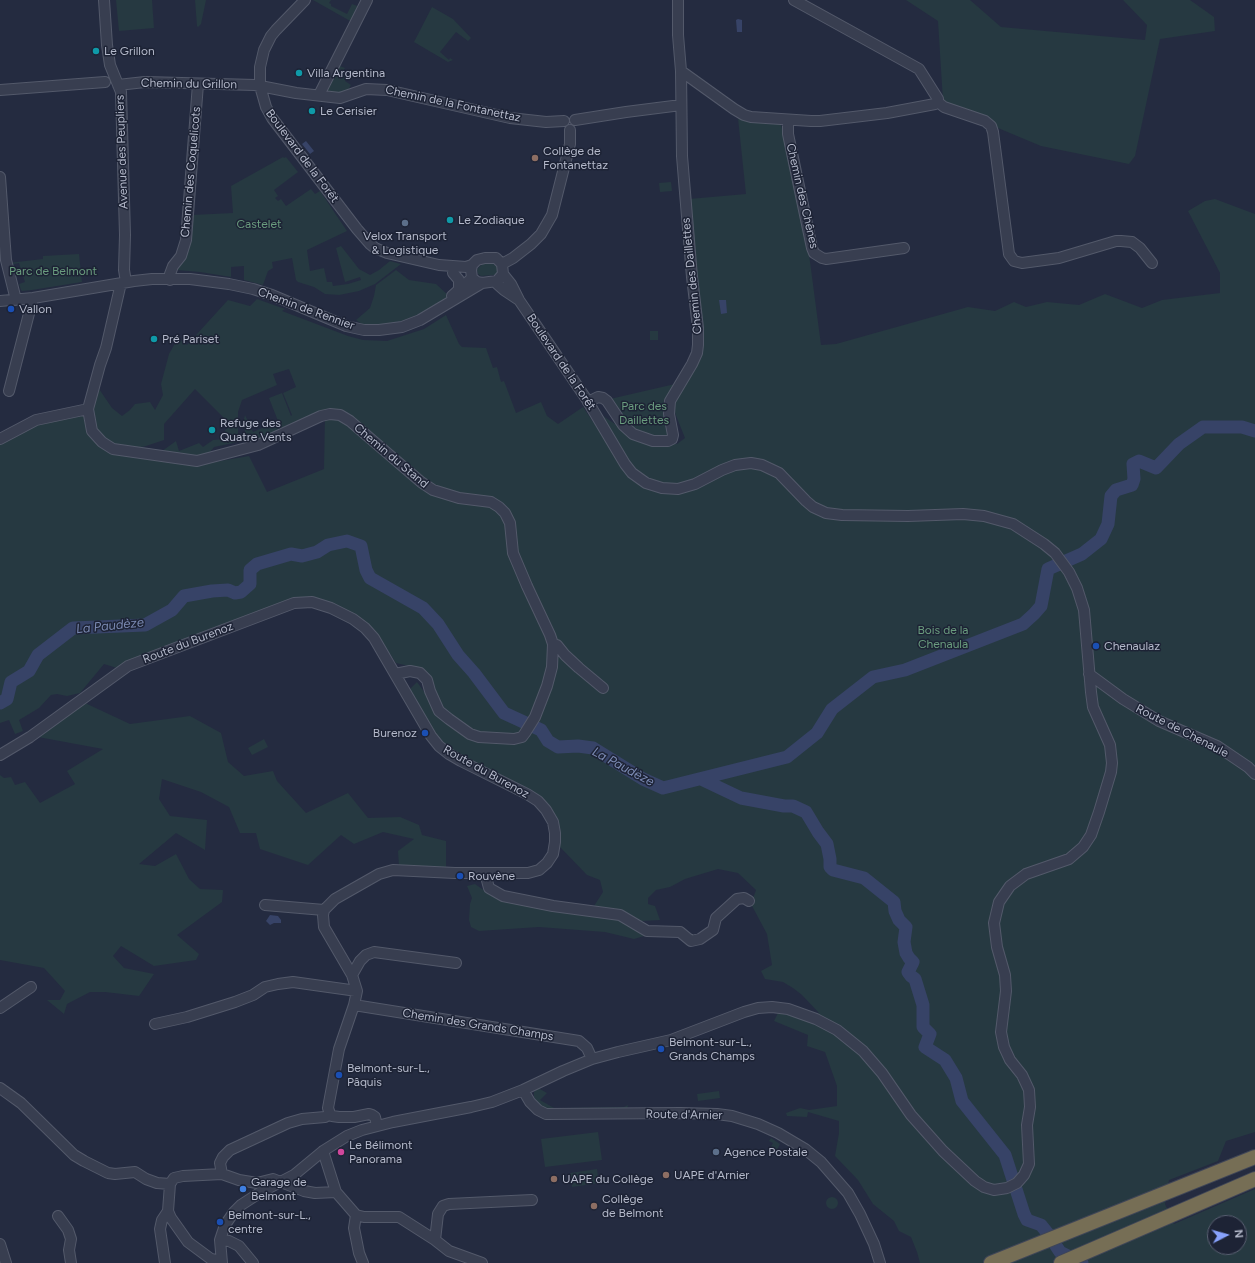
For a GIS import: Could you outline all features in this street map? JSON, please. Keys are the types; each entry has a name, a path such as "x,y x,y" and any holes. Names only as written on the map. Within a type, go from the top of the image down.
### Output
{"highway":[{"path":"990,1263 1255,1157"},
{"path":"1060,1263 1255,1178"}],"street":[{"name":"Avenue des Peupliers","path":"104,0 110,65 121,92 125,235 123,283"},
{"name":"Boulevard de la Forêt","path":"305,0 276,30 267,43 260,67 260,86 266,107 272,118 370,244 387,253 439,265 459,267 472,272"},
{"path":"319,95 367,0"},
{"name":"Chemin des Daillettes","path":"588,402 598,397 605,399 627,430 644,439 652,441 668,441 672,439 673,435 669,414 670,402 697,353 699,337 684,188 678,0"},
{"path":"794,0 919,69 938,99 938,102 944,107 984,121 991,126 1009,254 1014,261 1022,263 1059,258 1116,241 1121,241 1132,242 1140,248 1152,263"},
{"path":"681,71 744,115 811,121 887,113 935,104 938,102"},
{"path":"0,90 105,82"},
{"name":"Chemin du Grillon","path":"118,85 122,83 145,82 260,86 296,93 319,95"},
{"name":"Chemin des Coquelicots","path":"170,280 170,274 173,266 181,256 186,240 198,84"},
{"name":"Chemin de la Fontanettaz","path":"319,95 340,98 366,89 392,90 510,118 567,126"},
{"path":"503,269 496,258 485,258 477,260 472,272 477,282 495,282 500,280 503,269 544,230 552,215 570,144 567,126 576,126 575,120 681,105"},
{"name":"Chemin des Chênes","path":"788,120 788,134 814,253 826,259 904,248"},
{"path":"0,177 6,260 16,300"},
{"name":"Boulevard de la Forêt","path":"439,265 453,273 472,272"},
{"name":"Boulevard de la Forêt","path":"503,269 519,300 588,402 632,473 653,486 669,489 684,488 735,465 751,463 762,465 779,473 813,507 833,514 879,516 963,514 984,516 1013,524 1035,537 1055,553 1077,588 1082,605 1086,625 1093,707 1110,745 1112,762 1111,772 1099,812 1091,835 1083,847 1069,859 1026,874 1010,886 999,902 994,923 997,947 1005,975 1006,991 1001,1032 1004,1048 1010,1060 1022,1075 1029,1090 1030,1106 1027,1125 1029,1164 1024,1175 1017,1183 1007,1188 994,1190 984,1187 976,1181 943,1151 910,1115 882,1073 863,1051 837,1030 788,1009 772,1007 758,1008 671,1040 592,1059"},
{"name":"Chemin de Rennier","path":"442,308 459,290 472,272"},
{"path":"453,273 459,280 459,290"},
{"name":"Chemin de Rennier","path":"0,301 34,298 123,283 152,280 190,280 229,284 253,289 289,302 336,322 364,330 380,330 402,327 420,320 482,283"},
{"name":"Boulevard de la Forêt","path":"495,282 519,300"},
{"name":"Chemin du Stand","path":"123,283 88,409 92,431 102,442 113,449 197,461 258,444 321,416 330,414 340,415 350,421 421,482 433,490 459,498 491,502 505,513 510,523 513,553 553,644 552,667 547,686 535,717 525,733 522,737 514,739 479,737 470,734 439,711 427,680 420,673 410,670 395,674"},
{"path":"9,391 34,298"},
{"path":"0,439 36,420 88,409"},
{"name":"Route du Burenoz","path":"0,755 30,737 128,666 294,603 312,602 331,608 354,619 374,638 431,736 439,746 461,761 527,794 538,801 546,810 552,822 555,833 553,854 547,863 539,870 528,873 393,870 380,874 335,899 324,910"},
{"path":"553,644 557,645 565,655 603,688"},
{"name":"Route de Chenaule","path":"1089,674 1123,699 1159,721 1217,746 1248,767 1255,774"},
{"path":"485,872 489,888 503,896 553,906 620,915 647,931 680,932 691,941 700,939 712,930 716,918 737,899 744,898 750,901"},
{"path":"265,905 324,910 324,927 352,975 357,991 354,1005 338,1049 328,1108 332,1116 372,1115 375,1117 377,1126"},
{"path":"352,975 360,960 366,955 374,952 456,963"},
{"path":"155,1024 187,1017 235,1002 253,995 265,987 278,984 292,982 357,991"},
{"path":"0,1008 31,988"},
{"name":"Chemin des Grands Champs","path":"354,1005 578,1041 588,1048 592,1059"},
{"path":"168,1210 188,1242 211,1259 219,1261 220,1240 225,1225 241,1205 302,1169 323,1151 347,1136 393,1122 471,1108 492,1102 523,1090 592,1059"},
{"path":"0,1088 21,1103 74,1155 84,1161 108,1173 115,1174 134,1172 151,1181 170,1184"},
{"name":"Route d'Arnier","path":"523,1090 530,1102 538,1110 546,1114 717,1114 732,1116 758,1124 778,1133 805,1149 821,1162 848,1193 874,1244 880,1263"},
{"path":"222,1174 220,1163 223,1157 230,1150 288,1123 302,1119 325,1117 330,1114"},
{"path":"323,1151 336,1192 356,1215 364,1217 399,1217 435,1240 449,1251 482,1263"},
{"path":"165,1263 160,1229 162,1220 168,1210 170,1184 174,1178 183,1176 222,1174 238,1180 257,1183 273,1179 316,1194 336,1192"},
{"path":"435,1240 438,1214 443,1206 450,1204 532,1200"},
{"path":"356,1215 354,1228 359,1253 363,1263"},
{"path":"58,1216 68,1230 71,1239 69,1250 71,1263"},
{"path":"220,1240 229,1241 239,1246 253,1263"},
{"path":"0,1244 6,1263"}],"green space":[{"path":"116,0 152,0 154,28 119,31"},
{"path":"195,0 206,0 201,24 198,27 197,26"},
{"path":"313,0 331,0 329,3 331,6 347,14 352,4 360,7 352,22"},
{"path":"906,0 970,0 1001,27 1145,40 1147,25 1123,0 1190,0 1214,17 1215,31 1160,39 1135,156 1129,164 1041,146 998,128 986,119 956,108 943,101 938,21"},
{"path":"432,7 453,19 471,38 468,41 456,32 440,52 449,60 450,58 453,60 448,62 414,42"},
{"path":"337,65 345,68 343,71 348,74 345,81 351,85 348,90 341,92 327,92 325,90"},
{"name":"Bois de la Chenaula","path":"738,118 780,121 795,180 807,239 821,345 836,344 968,307 995,311 1014,302 1026,307 1047,302 1079,305 1105,294 1142,308 1162,300 1220,293 1220,273 1188,211 1205,201 1215,199 1255,214 1255,1132 1226,1141 1218,1161 1169,1180 1165,1204 1174,1224 1255,1189 1255,1263 920,1263 911,1237 899,1231 894,1221 873,1204 858,1180 835,1156 839,1133 839,1121 808,1112 807,1117 787,1116 786,1113 800,1108 809,1110 837,1106 837,1086 825,1052 807,1046 808,1035 774,1021 778,1013 801,1018 819,1013 793,988 783,982 765,979 761,971 772,965 767,934 751,904 756,890 738,873 718,869 685,879 670,887 656,890 648,898 648,904 655,906 660,920 642,921 637,930 644,936 634,939 605,932 539,927 479,931 471,927 469,920 472,898 467,886 475,884 485,891 524,904 594,906 603,892 600,880 587,875 560,847 559,828 554,813 544,800 535,793 453,752 443,745 435,735 409,690 417,682 428,697 435,693 431,678 421,669 396,663 390,654 388,655 375,633 308,598 117,668 104,664 80,693 67,696 57,694 51,695 39,708 19,720 23,731 15,734 9,720 0,723 0,442 35,425 93,410 97,386 112,408 122,416 135,404 150,402 155,410 163,395 161,384 169,354 178,338 187,345 228,300 250,306 257,299 285,309 282,311 348,336 363,340 387,341 424,329 446,315 459,344 462,347 486,348 493,368 497,367 501,382 504,381 516,413 541,402 547,416 558,424 583,407 593,422 603,416 640,442 677,444 685,438 675,413 675,401 690,377 702,352 689,199 746,194","holes":["289,369 296,387 283,393 292,415 291,416 282,393 269,398 278,421 253,432 245,415 243,423 247,440 252,442 325,414 324,469 267,492 249,456 203,464 135,458 136,448 164,440 164,424 195,389 230,424 221,436 238,434 238,412 242,400 277,385 273,374"]},
{"name":"Castelet","path":"283,157 286,157 298,172 274,190 278,196 275,198 278,201 281,199 286,206 311,189 315,194 320,191 347,231 307,250 310,271 324,268 327,282 332,282 333,286 361,280 360,277 345,282 336,248 341,246 359,269 370,275 390,261 401,264 375,284 359,291 339,295 325,294 314,287 298,282 296,280 292,258 272,262 273,268 268,271 263,285 244,280 244,266 231,267 231,277 177,270 192,215 233,213 231,186"},
{"path":"671,182 672,191 660,192 659,183"},
{"name":"Parc de Belmont","path":"79,254 82,282 32,290 21,290 19,284 25,282 19,263 9,265 8,263 43,259 43,256"},
{"path":"483,264 496,265 498,268 497,274 481,276 478,274 477,270"},
{"path":"396,270 409,280 436,284 449,296 422,313 402,321 378,325 362,324 356,320 370,308 376,285"},
{"path":"650,331 658,331 658,340 650,340"},
{"name":"Parc des Daillettes","path":"675,384 671,438 657,440 630,429 610,399"},
{"path":"239,438 238,442 214,447 208,455 200,458 158,454 176,441 179,451 199,443 203,447 213,440"},
{"path":"85,703 130,724 190,716 221,733 228,762 244,776 273,771 277,781 306,813 348,793 368,818 400,817 419,825 422,835 446,841 446,869 399,866 398,851 414,839 383,832 354,844 341,835 308,865 260,849 256,833 240,833 229,807 201,792 162,779 159,799 170,816 207,820 205,850 176,833 139,864 155,866 176,854 189,879 200,889 223,890 222,902 177,935 199,954 196,960 154,966 121,946 113,956 124,968 154,974 139,996 105,992 90,992 67,1004 64,1014 47,1000 60,1000 65,991 44,968 0,960 0,775 4,778 11,777 15,785 25,782 40,803 75,784 67,771 103,749 38,737"},
{"path":"264,739 268,747 252,755 248,748"},
{"path":"538,1088 547,1093 540,1100 554,1108 554,1110 543,1108 538,1104 534,1097 534,1092"},
{"path":"719,1091 720,1098 698,1101 697,1094"},
{"path":"628,1105 627,1109 564,1110 563,1108 624,1107"},
{"path":"598,1132 602,1160 545,1167 541,1139"},
{"path":"771,1138 780,1144 777,1150 775,1149 773,1152 769,1150 773,1143 769,1141"},
{"path":"597,1169 599,1183 572,1187 570,1173"},
{"path":"830,1197 834,1197 838,1203 834,1209 830,1209 826,1205 826,1201"}],"water":[{"path":"736,20 742,20 742,32 737,32"},
{"path":"306,141 314,151 310,154 302,144"},
{"path":"719,300 726,300 727,313 721,314"},
{"path":"270,915 278,916 281,923 274,923 270,925 266,921"}],"waterway":[{"name":"La Paudèze","path":"0,703 7,699 11,682 29,671 38,655 73,628 145,625 172,610 184,596 212,591 228,590 235,593 241,592 250,584 250,570 257,564 291,554 302,556 317,552 328,545 347,541 361,546 366,570 370,578 423,608 438,624 458,655 474,673 504,713 541,730 548,741 558,747 578,746 593,748 643,779 663,788 787,757 817,733 832,709 873,677 905,670 1023,624 1041,606 1048,569 1082,554 1101,539 1108,524 1111,496 1116,490 1132,485 1134,479 1133,464 1139,461 1156,468 1179,444 1203,427 1242,427 1255,431"},
{"name":"La Paudèze","path":"701,779 741,798 784,806 793,806 806,812 827,844 830,867 833,870 864,878 894,902 895,911 899,920 906,927 904,942 906,953 913,962 908,972 915,979 923,1005 923,1027 930,1034 925,1047 945,1060 956,1078 962,1101 1005,1155 1027,1220 1041,1225 1060,1252 1082,1263"}],"place":[{"name":"Le Grillon","path":"96,51"},
{"name":"Villa Argentina","path":"299,73"},
{"name":"Le Cerisier","path":"312,111"},
{"name":"Collège de Fontanettaz","path":"535,158"},
{"name":"Le Zodiaque","path":"450,220"},
{"name":"Velox Transport & Logistique","path":"405,223"},
{"name":"Vallon","path":"11,309"},
{"name":"Pré Pariset","path":"154,339"},
{"name":"Refuge des Quatre Vents","path":"212,430"},
{"name":"Chenaulaz","path":"1096,646"},
{"name":"Burenoz","path":"425,733"},
{"name":"Rouvène","path":"460,876"},
{"name":"Belmont-sur-L., Grands Champs","path":"661,1049"},
{"name":"Belmont-sur-L., Pâquis","path":"339,1075"},
{"name":"Le Bélimont Panorama","path":"341,1152"},
{"name":"Agence Postale","path":"716,1152"},
{"name":"UAPE d'Arnier","path":"666,1175"},
{"name":"UAPE du Collège","path":"554,1179"},
{"name":"Garage de Belmont","path":"243,1189"},
{"name":"Collège de Belmont","path":"594,1206"},
{"name":"Belmont-sur-L., centre","path":"220,1222"}]}
